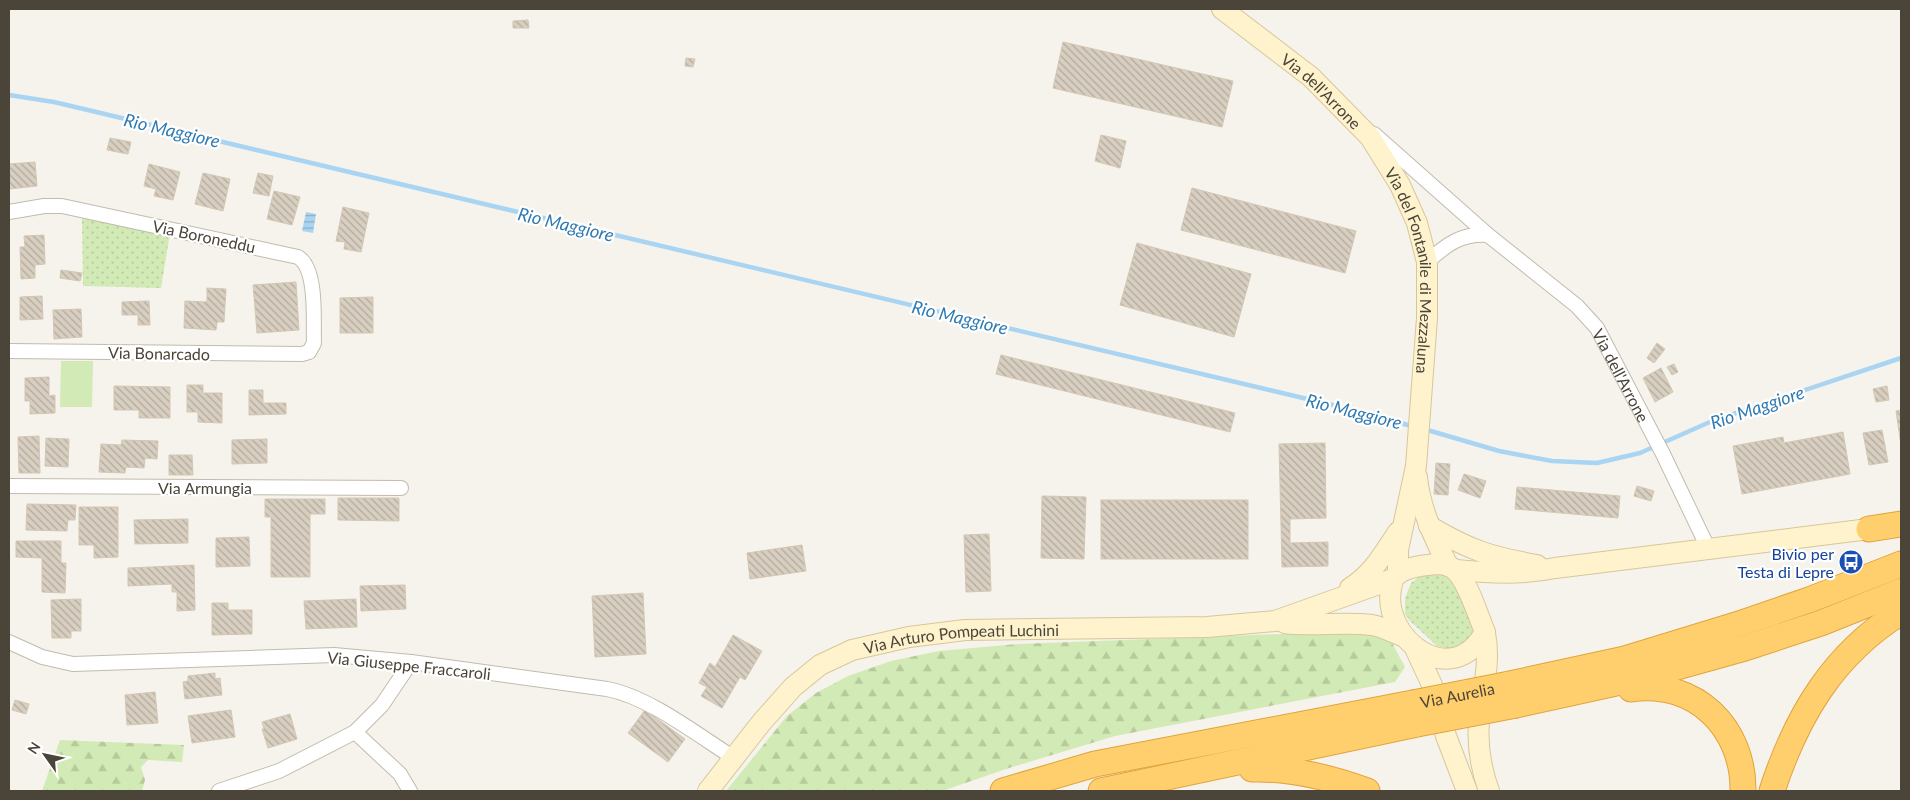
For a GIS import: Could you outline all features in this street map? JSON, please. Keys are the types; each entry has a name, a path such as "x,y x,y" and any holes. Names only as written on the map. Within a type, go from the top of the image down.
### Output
{"highway":[{"path":"1869,529 1901,524"},
{"name":"Via Aurelia","path":"1003,791 1094,764 1415,713 1511,695 1726,628 1809,600 1901,564"},
{"name":"Via Aurelia","path":"1511,695 1542,699 1634,679 1745,648 1821,623 1901,591"},
{"path":"1772,791 1787,747 1806,710 1822,686 1843,660 1864,639 1901,612"},
{"path":"1542,699 1553,706 1638,688 1662,688 1684,694 1704,706 1727,730 1740,758 1743,791"},
{"name":"Via Aurelia","path":"1101,791 1415,713"},
{"path":"1143,782 1164,784 1237,771 1279,770 1329,778 1367,791"}],"street":[{"name":"Via dell'Arrone","path":"1222,9 1311,77 1333,99 1488,235 1577,306 1597,328 1651,430 1709,550"},
{"name":"Via del Fontanile di Mezzaluna","path":"1333,99 1370,137 1400,185 1417,223 1427,262 1427,318 1416,462 1398,550 1396,576"},
{"name":"Via Boroneddu","path":"9,212 44,206 62,206 298,257 305,262 311,277 314,343 310,352"},
{"path":"1427,262 1459,238 1472,234 1488,235"},
{"name":"Via Bonarcado","path":"9,351 302,354 310,352"},
{"name":"Via del Fontanile di Mezzaluna","path":"1416,462 1418,488 1429,526 1452,568"},
{"name":"Via Armungia","path":"9,486 401,488"},
{"name":"Via Arturo Pompeati Luchini","path":"1322,605 1360,582 1379,562 1404,524"},
{"path":"1429,526 1452,540 1480,552 1504,559 1555,568"},
{"path":"1467,791 1446,736 1432,685 1410,641 1395,621 1390,596 1396,576 1422,566 1440,564 1452,568 1518,574 1869,529"},
{"path":"1452,568 1472,599 1488,649 1488,663 1479,722 1479,740 1482,772 1489,791"},
{"name":"Via Arturo Pompeati Luchini","path":"1275,621 1396,576"},
{"name":"Via Arturo Pompeati Luchini","path":"708,791 776,705 812,670 838,655 884,641 965,630 1207,627 1275,621 1296,624 1372,625 1410,641"},
{"path":"1410,641 1434,658 1451,659 1468,653 1474,648 1484,632"},
{"name":"Via Giuseppe Fraccaroli","path":"9,642 42,657 73,664 334,655 411,662 607,689 644,701 734,758"},
{"path":"219,791 279,771 355,732 382,705 411,662"},
{"path":"355,732 400,774 410,791"}],"green space":[{"path":"82,216 170,233 161,288 83,286"},
{"path":"61,361 93,361 92,407 60,407"},
{"path":"1438,573 1452,582 1457,589 1475,627 1469,639 1453,650 1437,646 1405,614 1405,598 1411,583 1423,574"},
{"path":"1359,631 1390,639 1405,667 1395,682 1115,736 1009,768 942,791 726,791 787,716 816,693 848,676 891,661 939,651 1019,644"},
{"path":"60,740 184,745 182,762 148,760 141,767 145,780 142,791 42,791"}],"water":[{"path":"306,212 316,214 313,233 302,231"}],"building":[{"path":"528,20 529,28 513,28 513,21"},
{"path":"1063,42 1233,81 1222,127 1053,88"},
{"path":"686,58 695,59 693,67 685,66"},
{"path":"1101,135 1126,141 1120,168 1095,161"},
{"path":"110,138 131,142 128,154 107,150"},
{"path":"35,162 37,186 9,189 9,164"},
{"path":"149,164 180,172 173,200 154,196 156,189 144,186"},
{"path":"203,173 230,179 223,211 195,204"},
{"path":"258,173 273,176 269,196 253,193"},
{"path":"1192,188 1356,231 1345,273 1181,230"},
{"path":"274,191 300,197 292,225 267,219"},
{"path":"343,207 369,213 361,252 344,249 345,242 336,241"},
{"path":"44,235 45,264 35,265 35,278 21,279 20,247 25,247 24,236"},
{"path":"1137,243 1251,274 1234,337 1120,305"},
{"path":"61,270 82,273 80,281 60,278"},
{"path":"296,282 299,330 257,333 253,285"},
{"path":"207,288 226,289 224,322 217,322 216,330 184,328 185,301 207,302"},
{"path":"42,296 43,319 20,320 20,297"},
{"path":"373,297 373,333 340,333 340,298"},
{"path":"149,301 150,325 138,325 138,315 122,315 122,302"},
{"path":"81,309 82,337 54,339 53,310"},
{"path":"1657,343 1665,349 1654,363 1647,358"},
{"path":"1001,355 1235,413 1230,432 996,374"},
{"path":"1674,364 1678,372 1672,375 1667,367"},
{"path":"1661,368 1673,392 1655,402 1643,378"},
{"path":"49,377 49,396 55,395 55,413 30,414 30,401 25,401 25,378"},
{"path":"187,385 203,385 203,393 222,393 222,423 198,422 198,412 187,412"},
{"path":"114,386 170,387 170,418 139,418 139,410 114,410"},
{"path":"1887,386 1889,400 1876,402 1873,389"},
{"path":"249,390 263,390 263,403 286,403 286,414 249,415"},
{"path":"1901,410 1901,445 1896,411"},
{"path":"1882,430 1888,462 1869,465 1863,433"},
{"path":"1843,432 1850,474 1742,494 1733,446 1783,437 1784,443"},
{"path":"39,436 40,473 19,473 18,437"},
{"path":"46,438 69,439 68,467 45,466"},
{"path":"267,439 267,463 232,464 232,440"},
{"path":"122,440 158,441 157,459 145,458 144,468 126,467 125,473 99,472 101,444 121,445"},
{"path":"1325,443 1326,518 1290,519 1290,543 1328,542 1328,566 1282,567 1279,444"},
{"path":"169,455 192,455 193,475 169,475"},
{"path":"1436,463 1450,464 1448,495 1434,494"},
{"path":"1464,474 1486,481 1480,498 1458,490"},
{"path":"1637,486 1654,491 1651,501 1634,496"},
{"path":"1517,487 1620,496 1618,518 1515,509"},
{"path":"1042,496 1086,497 1084,559 1041,558"},
{"path":"338,498 399,498 399,521 338,520"},
{"path":"265,499 325,499 325,514 310,514 310,577 271,577 271,517 265,517"},
{"path":"1101,500 1248,500 1248,559 1101,559"},
{"path":"27,504 76,505 75,520 68,520 67,531 26,530"},
{"path":"79,507 118,507 118,557 94,558 94,545 79,545"},
{"path":"188,519 188,543 135,544 134,520"},
{"path":"989,534 991,591 966,592 964,535"},
{"path":"249,537 250,566 216,567 216,538"},
{"path":"16,541 61,541 61,563 66,563 65,593 42,592 42,558 16,557"},
{"path":"802,545 806,571 750,579 747,553"},
{"path":"194,565 195,610 177,611 177,592 172,592 172,584 128,586 128,568"},
{"path":"405,585 406,609 361,611 360,586"},
{"path":"643,593 646,654 595,657 592,596"},
{"path":"81,599 81,631 71,631 71,638 52,638 51,600"},
{"path":"356,599 357,627 306,629 304,601"},
{"path":"212,603 228,603 228,610 252,610 252,634 212,635"},
{"path":"733,635 762,651 745,680 740,677 722,708 701,696 707,687 699,683 710,663 715,667"},
{"path":"215,673 215,679 220,678 222,695 185,699 183,682 188,681 188,676"},
{"path":"155,692 158,723 127,725 125,695"},
{"path":"15,700 29,704 26,714 12,710"},
{"path":"231,710 235,737 192,743 188,716"},
{"path":"645,710 685,739 668,762 628,733"},
{"path":"290,714 297,739 268,748 262,729 264,729 262,722"}],"waterway":[{"name":"Rio Maggiore","path":"9,95 54,102 1379,416 1414,427"},
{"name":"Rio Maggiore","path":"1424,429 1499,451 1552,461 1597,463 1640,453 1712,421 1901,358"}],"place":[{"name":"Bivio per Testa di Lepre","path":"1851,562"}]}
